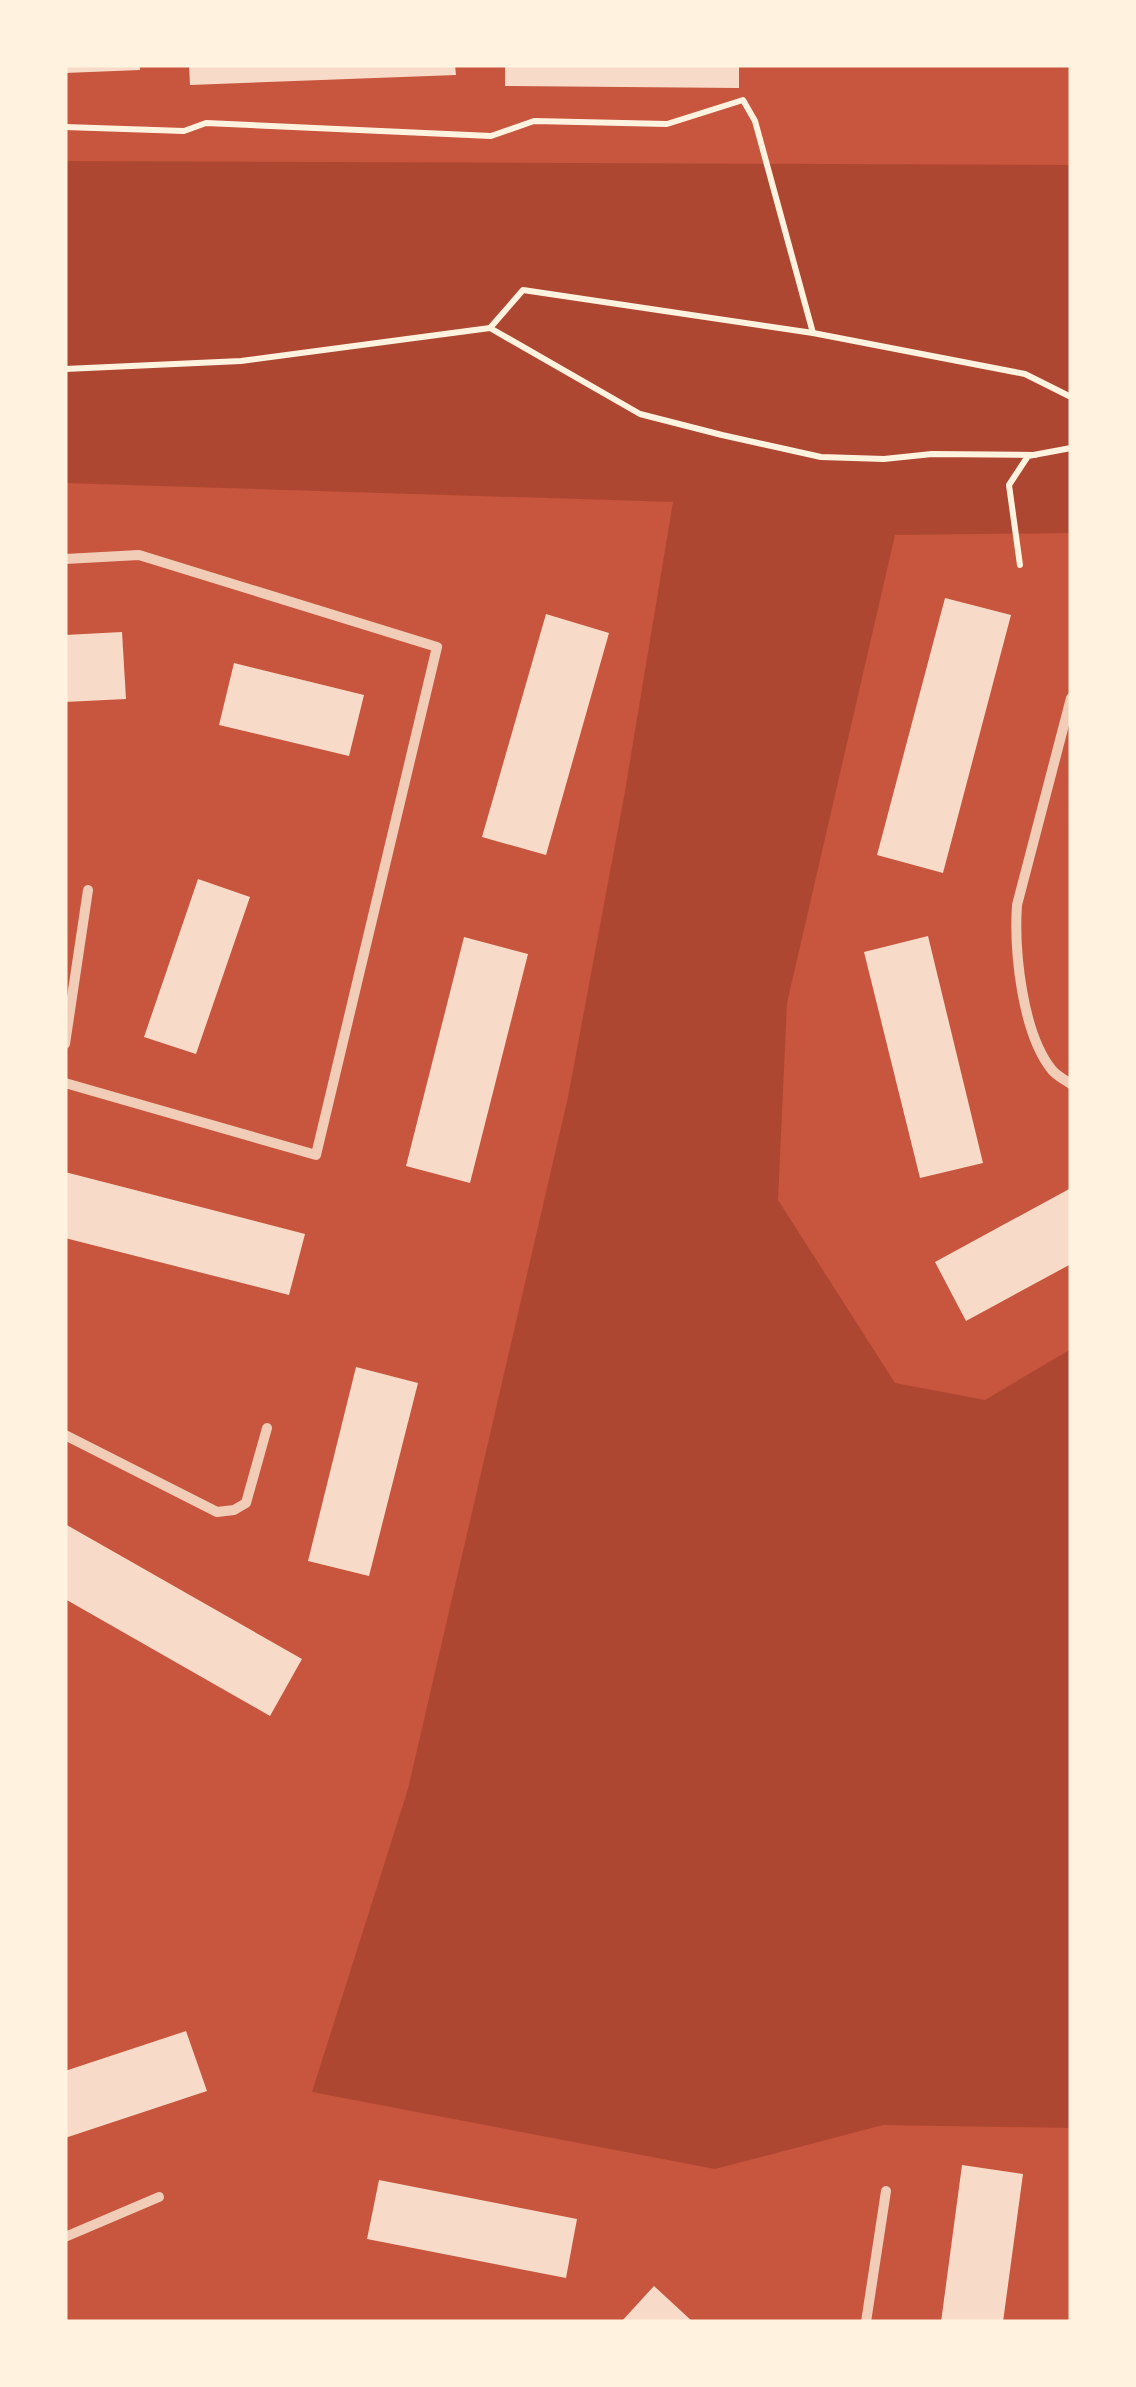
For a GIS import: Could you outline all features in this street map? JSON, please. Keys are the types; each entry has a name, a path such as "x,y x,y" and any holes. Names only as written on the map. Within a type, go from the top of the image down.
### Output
{"street":[{"path":"65,559 139,556 437,647 316,1155 65,1083"},
{"path":"1071,698 1017,905 1015,938 1023,987 1041,1050 1053,1072 1071,1084"},
{"path":"65,1044 88,890"},
{"path":"65,1435 216,1512 234,1510 246,1502 266,1428"},
{"path":"866,2322 886,2190"},
{"path":"65,2237 159,2198"}],"path":[{"path":"65,127 184,131 206,122 491,136 534,121 667,124 744,100 755,121 813,334"},
{"path":"490,328 522,290 813,334 1025,374 1071,398"},
{"path":"65,369 241,361 490,328 640,414 821,458 884,460 932,454 1035,454"},
{"path":"1020,565 1008,485 1028,456 1071,448"}],"shaded area":[{"path":"65,161 1071,165 1071,533 895,535 787,1003 778,1200 895,1383 985,1400 1071,1349 1071,2128 883,2125 715,2169 312,2092 408,1789 568,1097 624,797 673,502 65,483"}],"building":[{"path":"65,65 140,65 140,70 65,73"},
{"path":"189,65 455,65 456,75 190,85"},
{"path":"505,65 739,65 739,88 505,86"},
{"path":"945,598 1011,615 943,873 877,855"},
{"path":"546,614 609,633 546,855 482,837"},
{"path":"122,632 126,699 65,702 65,635"},
{"path":"234,663 364,695 349,756 219,725"},
{"path":"198,879 250,897 196,1054 144,1037"},
{"path":"928,936 983,1163 920,1178 864,952"},
{"path":"464,937 528,954 470,1183 406,1166"},
{"path":"65,1172 305,1234 289,1295 65,1238"},
{"path":"1071,1188 1071,1264 966,1321 935,1262"},
{"path":"356,1367 418,1383 369,1576 308,1561"},
{"path":"65,1524 302,1659 270,1716 65,1599"},
{"path":"186,2031 207,2091 65,2138 65,2071"},
{"path":"962,2165 1023,2174 1003,2322 941,2322"},
{"path":"379,2180 577,2219 566,2278 367,2239"},
{"path":"654,2286 693,2322 621,2322"}]}
